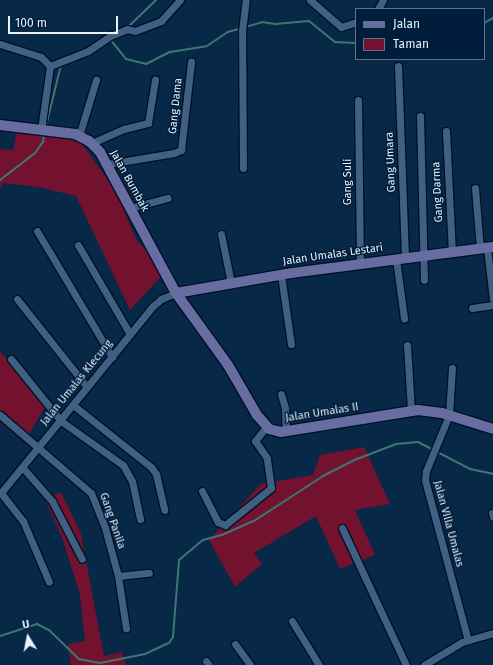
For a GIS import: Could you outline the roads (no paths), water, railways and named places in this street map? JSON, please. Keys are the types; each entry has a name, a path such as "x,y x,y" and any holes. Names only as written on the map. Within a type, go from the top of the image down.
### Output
{"street":[{"path":"50,66 88,51 110,36 127,29 135,31 165,19 180,0"},
{"path":"243,168 242,31 246,0"},
{"path":"310,0 341,27 355,22"},
{"path":"0,44 41,57 50,66"},
{"name":"Gang Dama","path":"108,164 174,153 180,150 192,62"},
{"path":"41,130 50,66"},
{"name":"Gang Umara","path":"398,66 401,258 404,318"},
{"path":"79,136 96,80"},
{"path":"92,143 124,129 148,123 155,80"},
{"name":"Gang Suli","path":"358,100 360,263"},
{"path":"420,116 421,256 424,280"},
{"name":"Jalan Bumbak","path":"0,125 79,136 92,143 108,164 176,293"},
{"name":"Gang Darma","path":"446,131 452,252"},
{"path":"476,188 493,299"},
{"path":"130,208 168,198"},
{"path":"37,230 112,357"},
{"path":"221,234 231,283"},
{"path":"78,245 130,334"},
{"name":"Jalan Umalas Lestari","path":"176,293 281,274 486,248"},
{"path":"281,274 291,344"},
{"path":"176,293 228,365 266,427 255,441 267,458 271,488 225,525 218,522 202,491"},
{"name":"Jalan Umalas Klecung","path":"1,492 23,468 153,306 161,299 176,293"},
{"path":"17,298 87,387"},
{"path":"472,308 493,305"},
{"path":"407,345 411,410"},
{"path":"11,358 61,421 123,465 132,481 140,519"},
{"name":"Jalan Villa Umalas","path":"452,368 449,415 426,471 425,480 468,640"},
{"path":"281,394 285,408 286,431"},
{"path":"73,405 151,467 156,474 164,510"},
{"name":"Jalan Umalas II","path":"266,427 273,430 286,431 411,410 449,415 493,429"},
{"name":"Gang Panila","path":"0,414 91,493 105,528 118,576 126,628"},
{"path":"23,468 52,501 82,559"},
{"path":"1,492 26,525 49,582"},
{"path":"342,528 406,665"},
{"path":"118,576 149,573"},
{"path":"292,621 320,665"},
{"path":"424,665 468,640 493,633"},
{"path":"235,644 250,665"}],"waterway":[{"path":"128,27 156,0"},
{"path":"485,22 493,18"},
{"path":"109,38 126,59 146,64 170,52 207,46 228,32 262,22 275,24 309,21 335,42 355,43"},
{"path":"46,126 61,65"},
{"path":"0,180 35,153 43,142 44,135"},
{"path":"0,636 37,624 49,630 79,659 100,663 145,654 169,643 173,637 179,560 203,540 222,535 254,521 323,476 357,459 396,444 418,442 470,469 493,474"}]}
